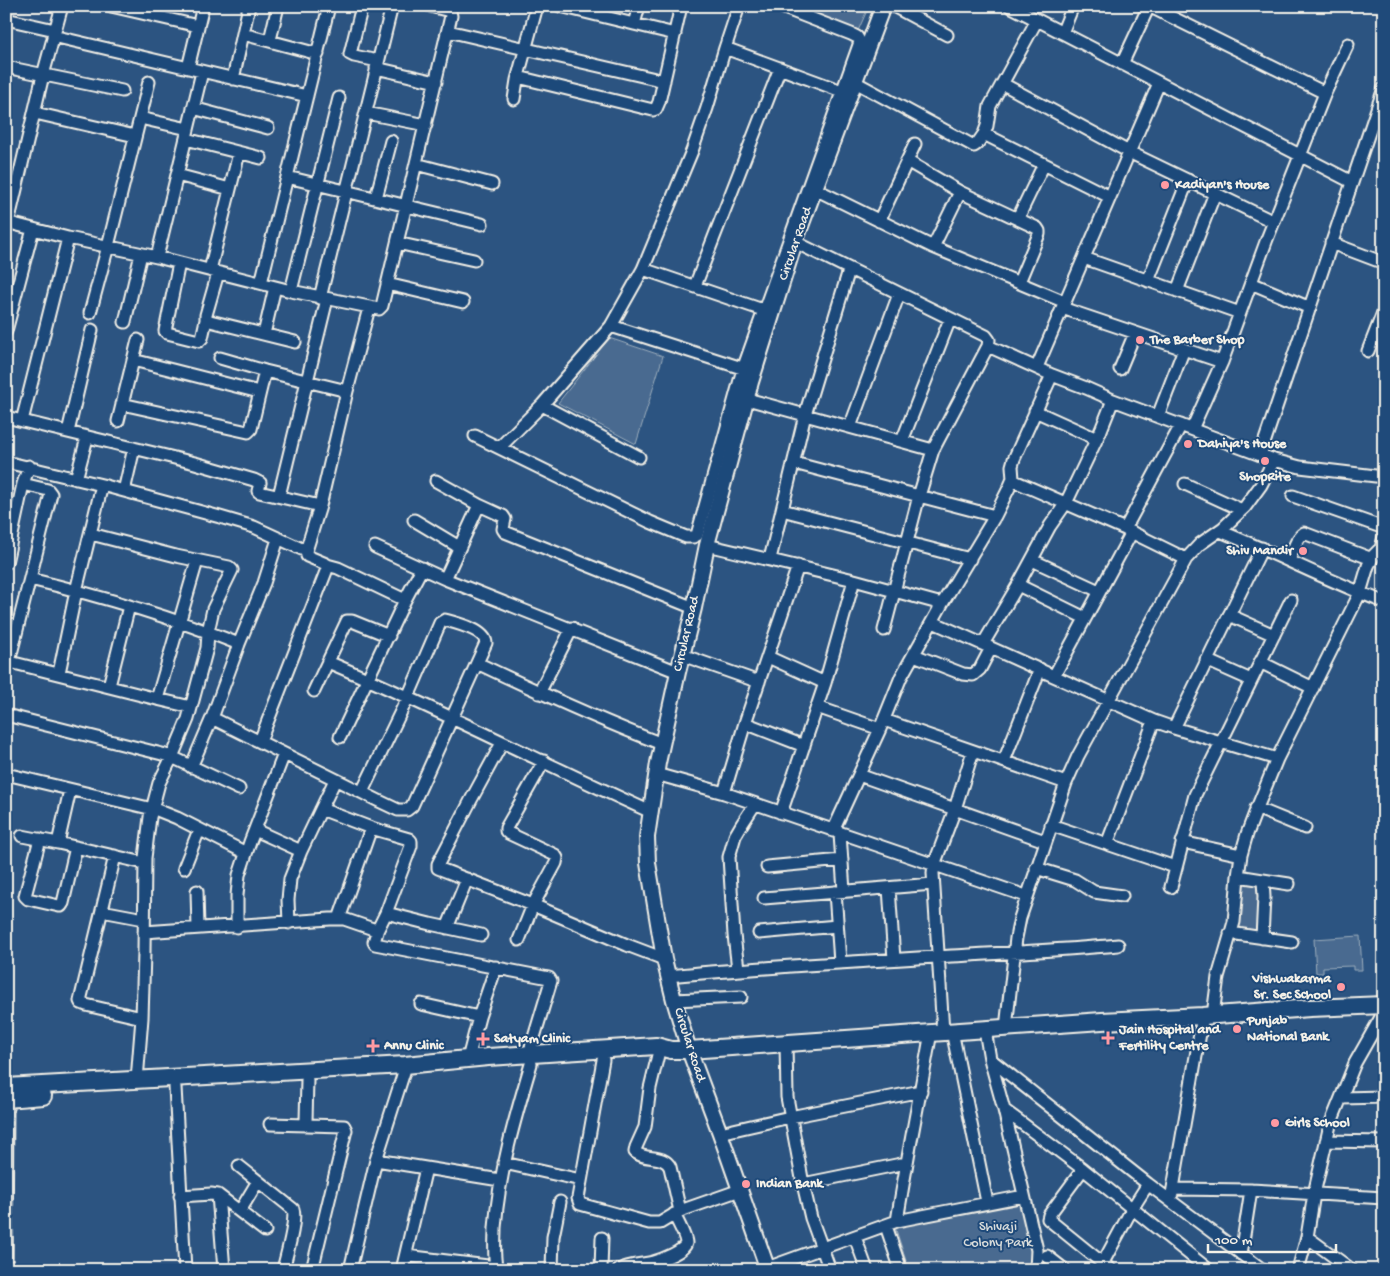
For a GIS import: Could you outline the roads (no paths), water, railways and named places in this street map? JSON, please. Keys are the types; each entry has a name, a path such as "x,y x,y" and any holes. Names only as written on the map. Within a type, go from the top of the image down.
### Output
{"highway":[{"path":"10,1094 137,1080 404,1069 468,1059 603,1060 664,1052 942,1031 985,1030 1102,1021 1384,1005"},
{"path":"10,1094 306,1080 656,1046 664,1052"}],"main road":[{"name":"Circular Road","path":"767,1269 689,1050 674,1000 664,959 647,858 648,837 662,744 707,545 747,399 748,370 815,189 849,89 883,6"}],"street":[{"path":"62,6 7,223 156,257 290,291 379,310 382,308 388,284 448,31 451,13 448,10 434,7"},
{"path":"111,6 161,12 198,26"},
{"path":"188,68 203,6"},
{"path":"233,78 249,6"},
{"path":"270,40 278,6"},
{"path":"262,283 329,6"},
{"path":"362,6 350,54 377,65 436,82"},
{"path":"279,496 307,381 347,191 392,6"},
{"path":"514,99 537,6"},
{"path":"560,6 589,9 634,24 675,34"},
{"path":"634,24 639,6"},
{"path":"518,77 653,110 656,109 681,6"},
{"path":"500,447 542,405 611,326 643,269 692,151 739,6"},
{"path":"475,436 630,513 681,535 693,537 698,532 748,370 764,310 849,89 860,42 857,37 779,6"},
{"path":"893,6 947,35"},
{"path":"1010,6 1352,182"},
{"path":"1062,32 1073,6"},
{"path":"1122,64 1149,6 1325,94"},
{"path":"6,19 202,72 307,96"},
{"path":"725,48 780,68 849,89 974,146 978,144 984,134 990,106 1037,20"},
{"path":"448,31 664,81"},
{"path":"243,34 318,54"},
{"path":"1192,429 1222,362 1274,222 1325,94 1348,44"},
{"path":"6,67 122,91"},
{"path":"695,286 780,68"},
{"path":"156,257 202,72"},
{"path":"90,313 149,82"},
{"path":"1037,367 1158,83"},
{"path":"1003,84 1129,152 1274,222"},
{"path":"1260,455 1352,182 1382,102 1384,88"},
{"path":"290,291 339,98"},
{"path":"193,108 268,128"},
{"path":"366,112 426,125"},
{"path":"35,113 135,136"},
{"path":"140,118 261,158"},
{"path":"984,134 1110,197"},
{"path":"376,198 391,141"},
{"path":"879,221 915,144"},
{"path":"179,263 165,331 199,341 202,338 206,320 230,189 239,152"},
{"path":"907,161 960,192 1018,218 1034,226 1039,231 1019,282"},
{"path":"416,164 492,184"},
{"path":"1018,218 1044,164"},
{"path":"177,175 230,189"},
{"path":"6,177 18,180"},
{"path":"287,177 482,224"},
{"path":"1148,281 1188,180"},
{"path":"815,189 933,247 1019,282 1064,305 1135,333 1222,362"},
{"path":"933,247 960,192"},
{"path":"1177,291 1215,194"},
{"path":"6,331 33,229"},
{"path":"22,421 68,238"},
{"path":"795,242 989,338 988,346 933,450 884,630"},
{"path":"397,243 474,260"},
{"path":"1331,243 1384,263"},
{"path":"125,322 141,254"},
{"path":"1084,258 1240,313"},
{"path":"643,269 764,310"},
{"path":"770,559 805,415 849,270"},
{"path":"1252,282 1310,308"},
{"path":"388,284 463,302"},
{"path":"264,334 275,287"},
{"path":"850,428 899,294"},
{"path":"306,552 320,506 369,308"},
{"path":"1368,351 1384,310"},
{"path":"902,440 950,319"},
{"path":"206,320 296,342"},
{"path":"611,326 748,370"},
{"path":"68,432 92,330"},
{"path":"1120,369 1135,333"},
{"path":"118,421 138,340"},
{"path":"988,346 1113,400 1274,460 1300,467 1384,477"},
{"path":"1158,416 1184,350"},
{"path":"220,358 347,391"},
{"path":"133,360 259,392"},
{"path":"122,404 246,432 251,429 265,371"},
{"path":"840,962 837,926 842,860 836,832 901,678 942,604 995,516 1012,480 1013,462 1052,375"},
{"path":"747,399 933,450"},
{"path":"914,655 963,674 973,675 980,669 987,646 1050,526 1066,503 1097,440 1113,400"},
{"path":"542,405 639,457"},
{"path":"1035,411 1097,440"},
{"path":"6,418 195,463 254,480 260,483 259,492 320,506"},
{"path":"1054,676 1099,592 1181,425"},
{"path":"76,479 87,438"},
{"path":"124,491 134,448"},
{"path":"1006,1028 1014,953 1026,896 1066,783 1086,739 1186,559 1200,544 1220,530 1242,510 1261,485 1274,460"},
{"path":"6,462 102,485 254,527 306,552 307,556 338,568 405,600"},
{"path":"794,463 995,516"},
{"path":"6,563 12,506 23,484 29,466"},
{"path":"1012,480 1128,530 1186,559"},
{"path":"436,481 504,517 506,519 504,530 508,534 694,608"},
{"path":"23,484 48,490 51,494 8,661 191,706"},
{"path":"1185,484 1242,510"},
{"path":"59,673 76,591 102,485"},
{"path":"1293,496 1384,528"},
{"path":"445,579 479,505"},
{"path":"782,510 970,559"},
{"path":"414,520 459,547"},
{"path":"1220,530 1384,602"},
{"path":"1289,560 1299,537 1304,533 1372,559"},
{"path":"91,534 196,561 229,567 232,570 216,603 208,632 207,648 186,725 159,783 151,808 144,863 142,1018 137,1080"},
{"path":"191,767 264,583 278,539"},
{"path":"707,545 854,580 942,604"},
{"path":"1170,1200 1208,1016 1234,918 1241,854 1256,808 1277,759 1360,593 1366,571 1372,559 1383,545"},
{"path":"375,547 445,579 572,628 678,672"},
{"path":"1174,728 1262,548"},
{"path":"1032,560 1099,592"},
{"path":"157,699 196,561"},
{"path":"260,741 327,565"},
{"path":"724,794 745,722 798,566"},
{"path":"340,737 422,568"},
{"path":"30,579 130,606 239,644"},
{"path":"782,813 825,683 854,580"},
{"path":"1018,585 1085,618"},
{"path":"1171,887 1195,795 1291,600"},
{"path":"109,686 130,606"},
{"path":"1229,616 1274,634"},
{"path":"314,692 347,621 350,620 389,636"},
{"path":"212,718 335,780 398,810 405,811 410,808 452,719 486,643 484,637 467,627 443,620 438,626 408,697 362,792"},
{"path":"933,622 1154,721 1277,759"},
{"path":"539,693 572,628"},
{"path":"682,655 759,682"},
{"path":"768,657 825,683"},
{"path":"1206,660 1251,680"},
{"path":"328,662 408,697 651,812"},
{"path":"1260,662 1313,688"},
{"path":"477,663 614,726 662,744"},
{"path":"1004,761 1040,669"},
{"path":"817,707 973,751 1066,783"},
{"path":"6,715 172,757 239,790"},
{"path":"1107,844 1154,721"},
{"path":"745,722 804,746"},
{"path":"502,743 470,800 437,868 664,959"},
{"path":"973,751 934,865 933,884 939,957 942,1031 987,1202"},
{"path":"237,927 237,883 246,853 284,754"},
{"path":"519,940 533,905 557,858 555,855 508,833 506,825 544,761"},
{"path":"656,774 755,804 1026,896"},
{"path":"6,775 151,808 177,818 246,853"},
{"path":"859,775 1045,841"},
{"path":"289,923 289,885 301,851 335,780"},
{"path":"58,843 70,790"},
{"path":"738,969 729,857 736,836 755,804"},
{"path":"1256,808 1305,828"},
{"path":"321,809 371,828 409,839 411,842 386,913 377,931 375,944 551,979 500,1180 493,1268 452,1266 406,1256"},
{"path":"1051,825 1175,867"},
{"path":"339,919 371,828"},
{"path":"184,868 200,830"},
{"path":"255,830 301,851"},
{"path":"22,836 144,863"},
{"path":"40,839 25,896 28,899 59,906 63,903 76,847"},
{"path":"1182,842 1241,854"},
{"path":"114,856 80,1001 86,1005 142,1018"},
{"path":"767,867 842,860"},
{"path":"1036,868 1075,880 1094,892 1122,896"},
{"path":"1238,876 1289,884"},
{"path":"447,928 467,879"},
{"path":"1262,938 1263,880"},
{"path":"764,898 933,884"},
{"path":"889,888 894,960"},
{"path":"197,891 198,928"},
{"path":"102,912 144,919"},
{"path":"386,913 481,935"},
{"path":"144,932 339,919 377,931"},
{"path":"759,933 837,926"},
{"path":"1230,933 1292,942"},
{"path":"668,976 738,969 1118,945"},
{"path":"468,1059 479,1017 496,967"},
{"path":"674,1000 742,996"},
{"path":"421,1004 479,1017"},
{"path":"1298,1270 1307,1237 1326,1141 1334,1115 1355,1063 1384,1012"},
{"path":"985,1030 990,1059 1037,1250 1036,1270"},
{"path":"897,1222 906,1163 921,1091 942,1031"},
{"path":"786,1043 787,1090 790,1117 811,1218 830,1270"},
{"path":"619,1270 630,1265 660,1260 683,1249 686,1245 677,1212 668,1163 663,1160 640,1156 635,1152 646,1124 650,1088 664,1052"},
{"path":"990,1059 1148,1184 1263,1270"},
{"path":"603,1060 578,1198 580,1204 652,1224 660,1223 677,1212 740,1190"},
{"path":"350,1270 376,1160 404,1069"},
{"path":"306,1080 306,1121 308,1125"},
{"path":"175,1087 185,1270"},
{"path":"720,1133 921,1091"},
{"path":"6,1270 10,1094"},
{"path":"1341,1098 1384,1097"},
{"path":"1004,1110 1083,1169 1209,1270"},
{"path":"270,1124 344,1126 346,1128 312,1270"},
{"path":"1326,1141 1384,1142"},
{"path":"376,1160 500,1180"},
{"path":"504,1163 582,1180"},
{"path":"803,1184 906,1163"},
{"path":"239,1166 291,1208 294,1213 283,1270"},
{"path":"402,1270 426,1168"},
{"path":"1083,1169 1048,1219 1104,1268 1132,1209 1148,1184"},
{"path":"240,1212 258,1181"},
{"path":"1173,1189 1251,1190 1384,1198"},
{"path":"1240,1254 1251,1190"},
{"path":"180,1196 218,1195 266,1231"},
{"path":"218,1195 224,1270"},
{"path":"767,1269 897,1222 987,1202 1024,1196"},
{"path":"552,1270 553,1236 560,1202"},
{"path":"886,1226 901,1270"},
{"path":"855,1237 866,1270"},
{"path":"1307,1237 1352,1270"},
{"path":"601,1270 602,1238"},
{"path":"1047,1256 1064,1270"}],"place":[{"name":"Kadiyan's House","path":"1165,185"},
{"name":"The Barber Shop","path":"1140,340"},
{"name":"Dahiya's House","path":"1188,444"},
{"name":"ShopRite","path":"1265,461"},
{"name":"Shiv Mandir","path":"1303,551"},
{"name":"Vishwakarma Sr. Sec School","path":"1341,987"},
{"name":"Punjab National Bank","path":"1237,1029"},
{"name":"Jain Hospital and Fertility Centre","path":"1108,1038"},
{"name":"Satyam Clinic","path":"483,1039"},
{"name":"Annu Clinic","path":"373,1046"},
{"name":"Girls School","path":"1275,1123"},
{"name":"Indian Bank","path":"746,1184"}],"park label":[{"name":"Shivaji Colony Park","path":"998,1236"}]}
